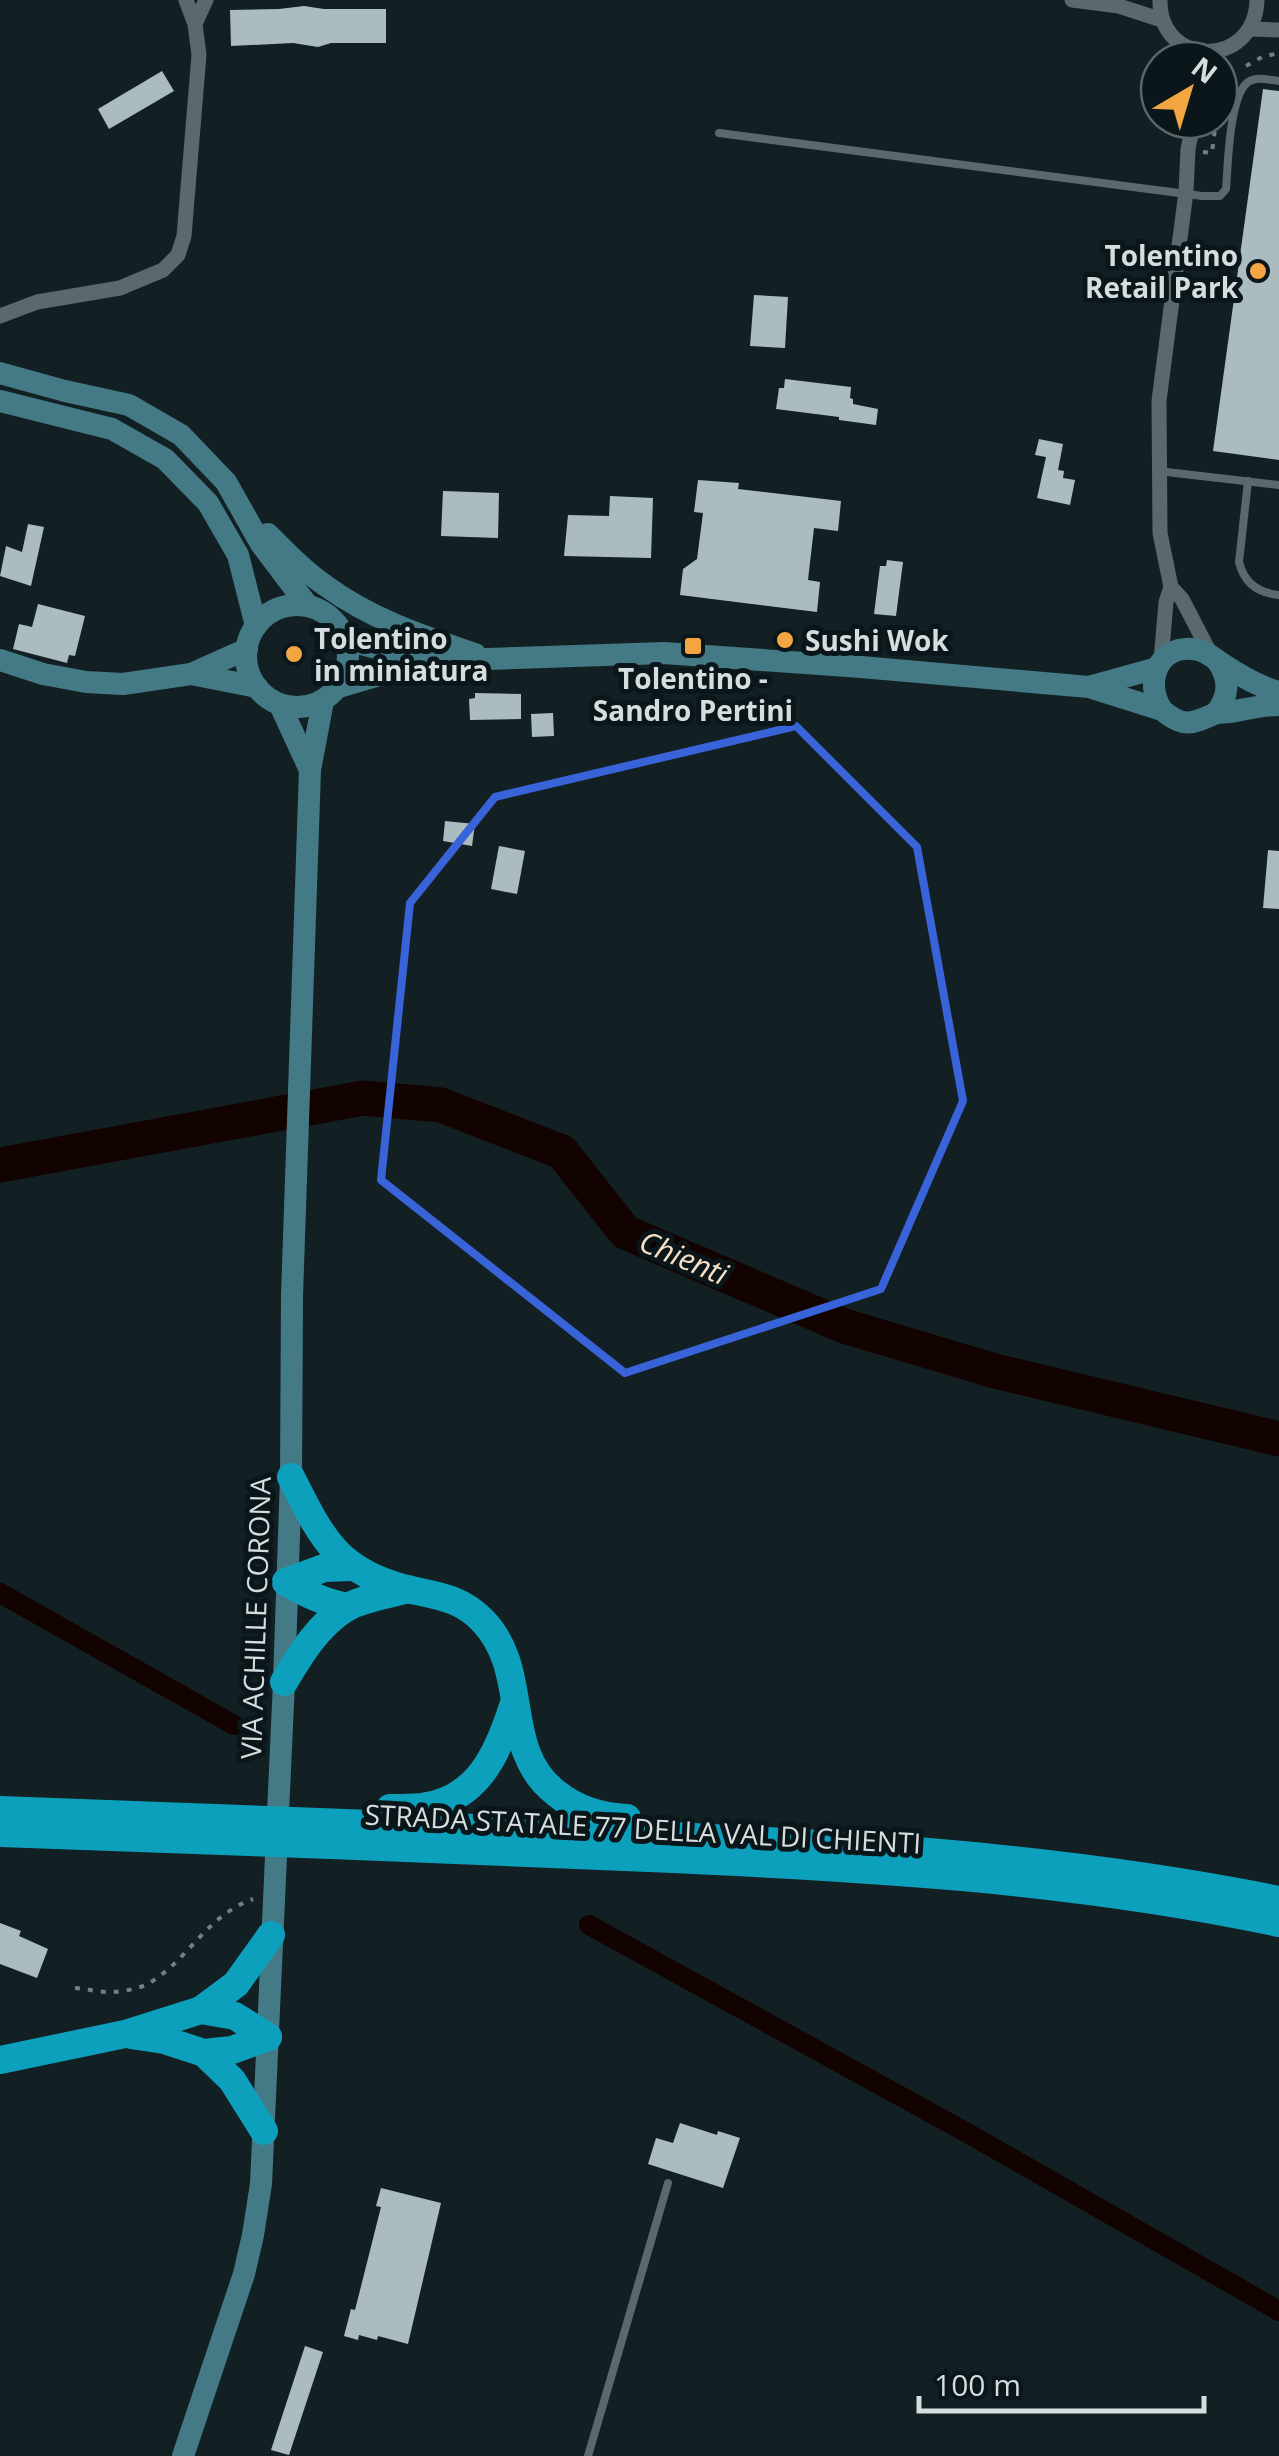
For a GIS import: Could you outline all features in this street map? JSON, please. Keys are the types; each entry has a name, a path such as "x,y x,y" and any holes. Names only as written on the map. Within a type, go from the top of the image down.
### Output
{"highway":[{"path":"291,1478 320,1534 352,1567 408,1589 440,1594 483,1620 500,1644 512,1675 523,1744 534,1769 570,1804 594,1814 621,1818 898,1835 985,1858"},
{"path":"286,1582 324,1568 352,1567"},
{"path":"286,1582 328,1603 348,1607"},
{"path":"284,1682 308,1645 348,1607 408,1589"},
{"path":"0,1800 199,1828 381,1835 426,1807 458,1795 478,1779 494,1757 515,1700"},
{"name":"STRADA STATALE 77 DELLA VAL DI CHIENTI","path":"0,1810 199,1828 381,1835 776,1840 863,1846 1144,1875 1279,1900"},
{"path":"0,1847 199,1828"},
{"name":"STRADA STATALE 77 DELLA VAL DI CHIENTI","path":"0,1833 199,1828"},
{"name":"STRADA STATALE 77 DELLA VAL DI CHIENTI","path":"381,1835 491,1850 868,1869 1062,1887 1279,1922"},
{"path":"0,2060 125,2034 201,2010 236,1984 271,1935"},
{"path":"201,2010 236,2016 268,2037"},
{"path":"125,2034 164,2040 204,2053 232,2050 268,2037"},
{"path":"204,2053 232,2080 264,2131"}],"main road":[{"path":"0,373 129,405 181,435 226,482 262,544 308,606 331,618 346,640 346,672 330,694"},
{"path":"40,412 46,386"},
{"path":"0,401 112,429 166,459 208,503 238,556 256,626"},
{"path":"240,506 323,584 358,608 409,632 488,659"},
{"path":"308,606 279,609 256,626 247,649 250,675 256,687 271,700 309,706 330,694 427,660"},
{"path":"346,640 427,660 664,652 862,666 1089,686 1162,710"},
{"path":"1089,686 1159,666 1179,650 1190,648 1279,692"},
{"path":"0,660 43,674 123,684 191,674 247,649"},
{"path":"1215,658 1224,672 1227,694 1216,713"},
{"path":"1159,666 1153,690 1156,701 1171,718 1194,723 1216,713 1279,705"},
{"path":"191,674 256,687"},
{"name":"VIA ACHILLE CORONA","path":"183,2456 244,2274 261,2184 284,1682 292,1296 310,770 330,694"},
{"name":"VIA ACHILLE CORONA","path":"280,704 310,770"}],"street":[{"path":"0,316 37,302 120,288 163,270 178,254 184,236 198,55 195,24 186,0"},
{"path":"195,24 206,0"},
{"path":"1072,0 1136,10 1162,20"},
{"path":"1160,0 1162,20 1176,40"},
{"path":"1239,41 1255,17 1256,0"},
{"path":"1250,29 1279,30"},
{"path":"1190,140 1159,401 1160,533 1171,586 1215,658"},
{"path":"1159,666 1171,586"}],"lane":[{"path":"719,133 1220,196 1226,189 1241,90 1256,79 1279,82"},
{"path":"1158,470 1279,485"},
{"path":"1248,482 1241,571 1252,586 1279,595"},
{"path":"588,2456 668,2182"}],"path":[{"path":"76,1988 111,1992 149,1984 204,1930 239,1904 272,1896"}],"highlighted area":[{"path":"796,726 917,847 963,1101 881,1289 625,1373 381,1180 410,903 495,797"}],"building":[{"path":"304,6 386,9 386,43 231,46 230,10"},
{"path":"162,71 174,91 109,129 98,109"},
{"name":"Tolentino Retail Park","path":"1263,89 1279,91 1279,460 1213,451"},
{"path":"754,295 788,297 785,348 750,346"},
{"path":"785,379 851,387 853,404 878,409 876,425 776,409 779,388 784,388"},
{"path":"1039,439 1063,444 1058,470 1064,471 1063,478 1075,480 1070,505 1037,498 1046,457 1035,455"},
{"path":"698,480 739,483 738,489 841,501 838,531 814,528 808,580 820,582 817,612 680,595 683,569 697,559 703,513 694,512"},
{"path":"443,491 499,493 498,538 441,536"},
{"path":"610,496 653,498 651,558 564,556 568,515 609,516"},
{"path":"28,524 44,527 31,586 0,576 6,546 22,552"},
{"path":"887,560 903,562 896,616 874,614 880,566 886,566"},
{"path":"38,604 85,616 75,656 69,655 67,663 13,649 19,624 32,627"},
{"path":"475,693 521,694 521,719 470,720 469,699 475,698"},
{"path":"553,713 554,736 532,737 531,714"},
{"path":"445,821 475,824 472,846 443,841"},
{"path":"499,846 525,851 517,894 491,889"},
{"path":"1268,850 1279,851 1279,909 1263,908"},
{"path":"0,1923 48,1949 37,1978 0,1964"},
{"path":"680,2123 740,2138 723,2188 648,2164 656,2138 673,2143"},
{"path":"381,2188 441,2203 408,2344 378,2336 377,2340 359,2335 358,2340 344,2336 351,2309 355,2310 381,2207 376,2206"},
{"path":"305,2346 323,2352 289,2455 271,2450"}],"waterway":[{"name":"Chienti","path":"0,1165 363,1098 441,1105 562,1152 625,1232 844,1326 995,1371 1279,1439"},
{"path":"0,1593 234,1725"},
{"path":"589,1925 962,2130 1279,2311"}],"place":[{"name":"Tolentino Retail Park","path":"1258,271"},
{"name":"Sushi Wok","path":"785,640"},
{"name":"Tolentino - Sandro Pertini","path":"693,646"},
{"name":"Tolentino in miniatura","path":"294,654"}]}
